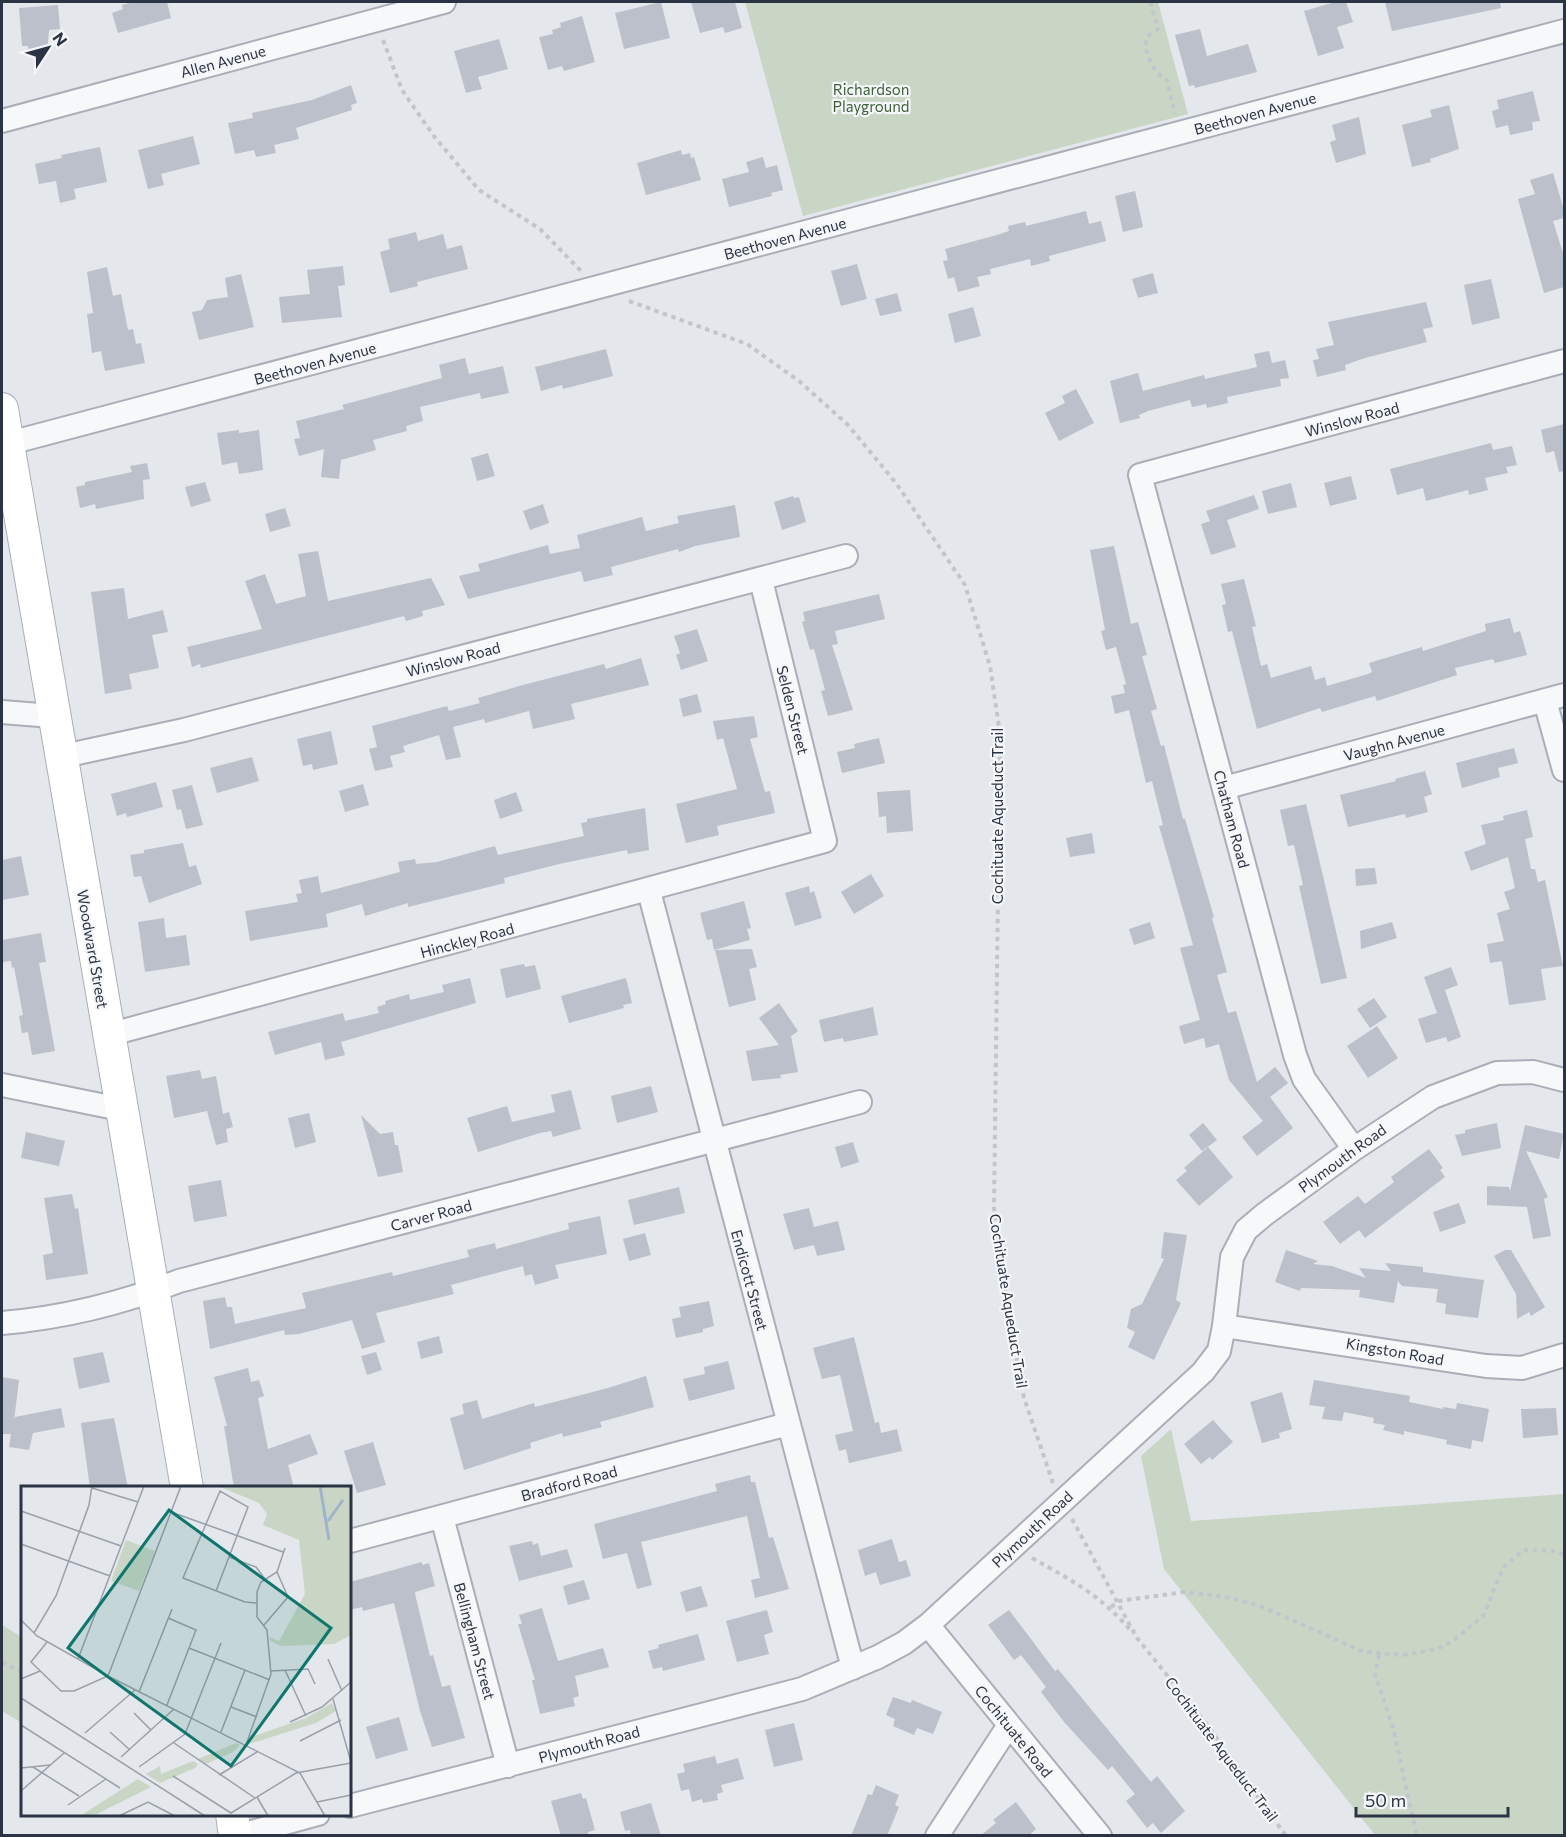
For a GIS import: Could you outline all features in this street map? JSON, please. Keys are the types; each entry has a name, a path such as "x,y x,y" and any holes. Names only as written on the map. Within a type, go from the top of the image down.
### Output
{"street":[{"name":"Allen Avenue","path":"2,121 444,2"},
{"name":"Beethoven Avenue","path":"4,443 598,289 1564,32"},
{"name":"Winslow Road","path":"1140,475 1564,361"},
{"name":"Woodward Street","path":"2,409 4,443 187,1486"},
{"name":"Chatham Road","path":"1140,475 1295,1055 1304,1079 1354,1149"},
{"name":"Winslow Road","path":"59,757 184,730 846,556"},
{"name":"Selden Street","path":"761,580 825,841"},
{"path":"1555,698 1564,770"},
{"name":"Vaughn Avenue","path":"1224,788 1555,698"},
{"path":"2,712 52,716"},
{"name":"Hinckley Road","path":"108,1035 649,891 825,841"},
{"name":"Endicott Street","path":"649,891 853,1668"},
{"name":"Plymouth Road","path":"351,1806 802,1689 853,1668 904,1643 928,1625 1203,1372 1219,1351 1232,1257 1245,1230 1354,1149 1417,1106 1460,1084 1497,1072 1533,1072 1564,1080"},
{"path":"2,1085 120,1108"},
{"name":"Carver Road","path":"2,1323 26,1321 119,1302 179,1281 860,1102"},
{"name":"Kingston Road","path":"1224,1326 1486,1366 1522,1368 1564,1355"},
{"name":"Bradford Road","path":"351,1541 788,1424"},
{"name":"Bellingham Street","path":"442,1517 508,1766"},
{"name":"Cochituate Road","path":"928,1625 1100,1836"},
{"path":"937,1836 1010,1725"},
{"path":"232,1816 236,1836 314,1816"}],"path":[{"path":"1150,2 1158,29 1147,38 1146,45 1152,65 1162,78 1167,80 1176,120"},
{"name":"Cochituate Aqueduct Trail","path":"378,19 382,39 402,90 433,135 479,190 540,229 598,289 747,344 799,381 848,425 896,483 933,533 965,585 990,666 1000,734 994,1208 1008,1312 1024,1398 1048,1474 1119,1601 1137,1638 1214,1735 1286,1836"},
{"path":"1013,1547 1086,1588 1111,1607 1137,1638"},
{"path":"1111,1607 1119,1601 1185,1592 1232,1598 1263,1607 1333,1640 1379,1655 1403,1655 1437,1649 1453,1641 1483,1616 1503,1568 1523,1550 1556,1551 1564,1555"},
{"path":"1379,1655 1375,1674 1393,1728 1417,1836"},
{"path":"2,1662 21,1672"}],"green space":[{"name":"Richardson Playground","path":"745,2 1158,2 1188,114 803,216"},
{"path":"1171,1429 1191,1521 1564,1494 1564,1835 1375,1835 1164,1569 1141,1456"},
{"path":"2,1625 21,1636 21,1722 2,1711"}],"building":[{"path":"134,2 167,2 171,18 118,33 112,13 123,9 122,5"},
{"path":"661,2 670,38 624,49 615,13"},
{"path":"691,2 735,2 742,28 725,33 723,27 700,33"},
{"path":"1335,2 1346,2 1353,22 1337,27 1344,48 1318,56 1304,11"},
{"path":"1385,2 1500,2 1501,8 1392,31"},
{"path":"58,5 60,29 49,30 47,54 29,55 28,46 22,46 19,8"},
{"path":"582,16 595,62 564,71 562,66 548,70 539,37 553,34 552,30 561,27 560,23"},
{"path":"1200,29 1207,56 1248,44 1257,72 1195,88 1194,85 1189,86 1175,35"},
{"path":"499,39 508,69 478,77 482,89 466,93 454,51"},
{"path":"351,85 357,103 351,105 352,110 296,128 299,139 274,145 276,153 256,157 254,150 235,154 228,123 253,118 252,113 312,100"},
{"path":"1533,91 1540,121 1532,122 1533,130 1510,135 1508,125 1496,128 1492,111 1499,109 1497,100"},
{"path":"1449,105 1459,149 1430,159 1431,162 1412,167 1402,125 1432,117 1430,110"},
{"path":"1359,117 1366,154 1336,163 1330,142 1336,140 1332,125"},
{"path":"193,136 200,164 161,174 164,185 148,189 138,150"},
{"path":"100,147 107,182 74,189 76,199 60,203 56,181 39,184 35,164 62,158 61,155"},
{"path":"681,150 682,155 690,153 691,158 694,157 701,180 646,195 637,163"},
{"path":"763,157 766,168 777,165 783,190 771,193 772,196 729,207 722,179 749,172 746,162"},
{"path":"1553,173 1564,210 1564,218 1553,221 1564,256 1564,287 1544,293 1518,199 1535,194 1530,180"},
{"path":"1135,191 1143,227 1123,232 1115,196"},
{"path":"1086,211 1089,224 1101,221 1106,241 1049,256 1050,261 1031,266 1030,259 990,269 991,274 977,277 980,286 958,292 954,277 948,279 943,261 948,260 945,249 1009,231 1008,226 1025,222 1026,226"},
{"path":"416,232 418,241 443,234 447,249 462,245 468,269 417,282 418,286 390,293 380,252 390,249 388,239"},
{"path":"857,264 867,299 841,306 831,271"},
{"path":"343,266 345,285 338,286 342,317 282,323 279,297 310,294 307,270"},
{"path":"107,267 113,296 121,294 128,330 133,329 136,344 141,343 145,363 105,371 101,351 92,353 87,314 93,313 87,272"},
{"path":"1153,273 1158,293 1138,298 1132,279"},
{"path":"241,274 254,327 199,340 192,312 202,310 207,300 228,297 225,278"},
{"path":"1491,279 1500,318 1472,325 1464,285"},
{"path":"897,293 902,311 880,316 875,299"},
{"path":"1426,302 1433,327 1423,329 1427,342 1365,358 1345,365 1346,370 1317,377 1313,360 1319,359 1316,349 1334,345 1328,322"},
{"path":"973,307 981,336 955,343 948,314"},
{"path":"606,349 613,376 563,389 562,385 541,391 535,367"},
{"path":"1269,351 1272,363 1285,360 1289,378 1280,379 1281,386 1227,397 1228,403 1207,408 1206,404 1192,407 1190,400 1148,411 1139,415 1140,418 1120,423 1110,381 1138,373 1143,391 1204,375 1205,379 1257,367 1254,354"},
{"path":"465,358 469,374 503,366 509,393 481,399 480,393 420,407 423,421 406,426 407,431 373,440 376,450 341,460 339,479 321,477 324,449 299,456 294,439 300,438 296,421 344,409 342,405 442,378 439,365"},
{"path":"1076,389 1094,423 1059,441 1045,413 1065,403 1062,396"},
{"path":"1564,424 1564,471 1559,472 1554,451 1546,453 1541,430"},
{"path":"239,430 239,433 259,430 263,470 239,474 237,462 222,465 217,433"},
{"path":"1491,443 1493,450 1512,446 1517,465 1506,467 1508,473 1485,478 1488,490 1469,495 1468,490 1426,501 1423,488 1397,495 1390,469"},
{"path":"488,453 495,476 477,481 471,458"},
{"path":"147,463 150,479 143,480 144,499 96,509 95,504 80,508 76,487 85,485 85,482 132,472 130,466"},
{"path":"1351,476 1357,499 1330,506 1324,483"},
{"path":"205,482 211,501 191,507 185,487"},
{"path":"1291,483 1297,507 1268,514 1262,491"},
{"path":"1254,495 1259,509 1227,520 1236,547 1211,555 1201,524 1210,521 1206,511"},
{"path":"793,496 794,498 799,497 806,522 782,530 774,502"},
{"path":"543,504 549,523 530,530 523,511"},
{"path":"735,505 740,537 695,546 679,552 678,549 611,567 613,575 584,582 581,571 468,599 459,576 480,571 478,564 548,545 550,554 580,548 577,535 642,517 646,531 679,523 677,516"},
{"path":"285,508 291,526 270,532 265,514"},
{"path":"1114,546 1131,624 1138,622 1147,655 1142,656 1157,709 1151,711 1161,746 1164,745 1183,819 1185,819 1214,917 1212,918 1227,972 1217,975 1228,1013 1236,1011 1257,1082 1275,1067 1288,1083 1270,1097 1293,1128 1257,1156 1242,1137 1263,1121 1229,1080 1219,1044 1206,1048 1204,1038 1184,1044 1179,1026 1200,1020 1180,948 1193,945 1159,826 1163,825 1152,781 1146,783 1129,710 1115,714 1111,696 1125,693 1123,685 1126,684 1116,647 1106,650 1101,631 1105,630 1090,550"},
{"path":"318,551 328,601 431,578 445,605 422,611 423,616 406,621 404,616 201,668 200,664 192,667 187,647 262,629 245,581 265,574 276,604 306,596 298,554"},
{"path":"1244,579 1256,626 1252,627 1261,666 1267,664 1271,678 1311,666 1315,680 1325,677 1327,686 1372,672 1369,663 1422,647 1423,651 1486,631 1485,624 1510,618 1514,633 1520,631 1527,655 1495,663 1493,659 1455,668 1457,675 1377,701 1375,696 1322,712 1320,708 1257,729 1232,631 1228,632 1222,605 1226,604 1221,584"},
{"path":"124,588 128,619 163,610 168,632 152,635 159,668 129,674 132,689 105,694 91,592"},
{"path":"879,594 885,619 835,631 838,644 832,645 853,710 828,716 821,691 825,690 814,649 810,650 802,622 805,621 803,612"},
{"path":"697,629 708,661 681,670 676,655 680,653 674,636"},
{"path":"641,658 649,685 571,704 575,719 533,729 529,711 485,723 484,719 453,727 461,757 446,760 439,735 403,746 405,752 390,756 393,767 375,771 369,749 377,747 372,726 447,706 449,711 480,703 478,698 523,685 604,664 606,669"},
{"path":"697,694 702,712 683,717 679,699"},
{"path":"754,716 758,737 750,739 765,792 770,791 775,813 717,826 719,835 686,843 676,804 737,789 723,738 717,740 713,721"},
{"path":"331,731 338,764 313,770 312,764 303,766 297,739"},
{"path":"879,738 885,763 842,773 837,752 855,748 854,744"},
{"path":"1514,748 1518,763 1498,768 1500,777 1462,788 1456,763"},
{"path":"252,757 259,781 217,793 210,768"},
{"path":"1425,771 1432,794 1424,797 1428,812 1406,818 1405,814 1348,827 1340,795"},
{"path":"156,782 163,807 127,817 126,813 117,816 111,794"},
{"path":"363,784 369,805 345,812 339,791"},
{"path":"192,785 203,825 186,829 181,809 177,810 172,790"},
{"path":"910,790 913,831 887,833 886,816 879,817 877,792"},
{"path":"516,792 523,811 500,819 494,800"},
{"path":"1306,804 1347,978 1321,984 1299,886 1303,885 1294,845 1288,846 1280,810"},
{"path":"645,808 649,850 628,854 627,850 559,864 504,878 505,883 408,907 408,903 365,916 362,904 326,914 328,927 250,941 245,911 298,902 296,894 302,893 299,880 318,876 321,893 400,872 398,862 415,859 416,864 437,862 495,846 498,855 584,836 581,823 587,822 587,819"},
{"path":"1527,810 1533,837 1525,839 1531,869 1535,869 1538,882 1545,880 1563,966 1541,969 1546,1000 1509,1005 1502,961 1490,963 1487,944 1504,941 1497,913 1510,909 1504,892 1515,888 1508,857 1471,871 1464,852 1486,844 1481,825 1504,820 1503,816"},
{"path":"1092,833 1095,853 1070,857 1066,838"},
{"path":"183,843 189,867 196,865 202,884 149,903 141,876 134,877 130,855"},
{"path":"21,856 29,895 2,900 2,860"},
{"path":"1375,868 1377,884 1356,886 1355,869"},
{"path":"871,874 884,896 854,914 841,892"},
{"path":"809,886 810,893 814,891 822,918 795,926 785,893"},
{"path":"744,901 751,928 747,929 750,940 714,950 712,939 707,940 700,913"},
{"path":"164,918 166,938 186,935 190,965 145,972 138,922"},
{"path":"1150,922 1155,938 1134,945 1129,929"},
{"path":"1392,922 1397,938 1361,949 1360,931"},
{"path":"41,933 46,962 39,963 55,1051 32,1055 28,1032 22,1033 19,1016 23,1015 14,967 12,968 11,961 3,962 2,940"},
{"path":"752,949 757,967 749,969 756,1000 729,1007 715,950"},
{"path":"524,964 525,967 535,965 541,989 506,998 500,969"},
{"path":"1451,967 1458,985 1445,990 1461,1037 1448,1042 1446,1037 1426,1043 1418,1019 1437,1013 1424,977"},
{"path":"470,978 476,1003 341,1042 345,1055 325,1060 321,1042 275,1055 268,1032 343,1013 345,1021 379,1013 377,1007 386,1004 385,1001 409,994 410,1000 444,992 442,985"},
{"path":"626,978 632,1003 623,1005 624,1008 569,1023 561,996"},
{"path":"1374,998 1387,1017 1370,1028 1357,1009"},
{"path":"779,1003 798,1031 791,1036 798,1072 780,1075 781,1078 752,1081 746,1051 779,1045 759,1018"},
{"path":"873,1007 878,1035 844,1042 843,1038 824,1042 819,1020"},
{"path":"1377,1026 1398,1058 1368,1078 1347,1046"},
{"path":"200,1070 202,1079 216,1076 223,1114 229,1112 233,1127 226,1129 228,1142 216,1145 207,1111 174,1118 166,1076"},
{"path":"651,1086 658,1112 617,1123 611,1096"},
{"path":"571,1090 581,1129 553,1137 551,1131 540,1133 478,1152 467,1118 507,1106 512,1122 555,1112 551,1095"},
{"path":"309,1113 316,1142 295,1148 288,1118"},
{"path":"361,1115 380,1134 393,1132 403,1172 378,1177"},
{"path":"1203,1123 1217,1140 1202,1151 1189,1135"},
{"path":"1497,1123 1501,1148 1462,1156 1455,1135 1465,1133 1465,1130"},
{"path":"1525,1125 1564,1134 1559,1159 1526,1151 1548,1197 1544,1199 1551,1236 1533,1239 1527,1207 1487,1205 1487,1186 1509,1187 1510,1191"},
{"path":"26,1132 65,1141 59,1166 21,1158"},
{"path":"853,1142 859,1162 841,1168 835,1147"},
{"path":"1208,1147 1233,1177 1199,1206 1176,1180 1187,1171 1184,1168"},
{"path":"1429,1149 1443,1168 1440,1170 1445,1177 1365,1238 1359,1230 1340,1244 1323,1222 1358,1196 1365,1204 1394,1182 1391,1177"},
{"path":"221,1180 227,1216 194,1222 188,1186"},
{"path":"679,1187 685,1213 634,1225 628,1200"},
{"path":"72,1194 75,1209 78,1208 88,1274 46,1280 43,1255 53,1253 44,1198"},
{"path":"1459,1203 1466,1223 1440,1232 1433,1212"},
{"path":"809,1208 814,1227 838,1221 845,1250 817,1256 814,1245 794,1250 783,1214"},
{"path":"600,1216 607,1254 555,1265 559,1278 535,1285 532,1274 525,1276 523,1266 451,1285 454,1294 376,1313 385,1342 362,1349 352,1320 299,1334 285,1335 284,1330 210,1349 203,1301 225,1297 227,1307 232,1307 235,1324 306,1308 302,1293 392,1272 393,1276 469,1257 467,1250 495,1243 496,1249 569,1229 568,1223"},
{"path":"1164,1232 1187,1235 1176,1300 1181,1303 1154,1360 1128,1347 1135,1332 1127,1328 1131,1309 1142,1304 1164,1259 1161,1258"},
{"path":"645,1233 651,1255 629,1261 623,1239"},
{"path":"1286,1250 1318,1261 1313,1264 1332,1266 1366,1278 1359,1268 1391,1271 1385,1263 1423,1267 1423,1272 1484,1280 1478,1318 1445,1314 1446,1304 1436,1302 1438,1289 1402,1286 1398,1281 1394,1303 1359,1297 1360,1290 1301,1288 1300,1291 1275,1282"},
{"path":"1505,1250 1511,1250 1545,1307 1531,1316 1529,1312 1517,1319 1516,1294 1494,1256"},
{"path":"709,1301 714,1326 703,1329 703,1332 676,1338 672,1319 681,1317 679,1307"},
{"path":"439,1336 443,1353 421,1359 417,1342"},
{"path":"854,1337 875,1423 879,1422 881,1433 897,1429 902,1451 849,1463 846,1449 839,1451 835,1435 853,1431 840,1375 822,1379 813,1348"},
{"path":"103,1352 110,1382 79,1389 73,1358"},
{"path":"376,1352 382,1370 367,1375 361,1356"},
{"path":"728,1361 735,1389 689,1401 683,1379 705,1374 704,1367"},
{"path":"248,1368 251,1382 259,1380 264,1396 258,1398 268,1449 310,1434 318,1454 288,1465 293,1486 234,1486 224,1426 227,1426 214,1377"},
{"path":"646,1376 654,1407 600,1422 602,1427 563,1437 562,1433 530,1443 531,1448 464,1470 450,1418 464,1414 462,1404 477,1400 482,1419 534,1403 535,1407"},
{"path":"2,1377 19,1380 14,1421 15,1417 61,1408 65,1427 33,1433 29,1450 9,1447 11,1434 2,1434"},
{"path":"1314,1380 1410,1396 1409,1402 1443,1409 1443,1407 1456,1409 1457,1403 1489,1409 1483,1442 1472,1440 1471,1449 1446,1444 1447,1440 1404,1431 1404,1435 1383,1430 1385,1425 1373,1423 1374,1418 1344,1412 1342,1421 1322,1419 1325,1407 1309,1405"},
{"path":"1282,1392 1292,1429 1279,1433 1280,1438 1262,1443 1250,1402"},
{"path":"1556,1408 1558,1435 1523,1438 1521,1409"},
{"path":"114,1418 128,1486 90,1486 81,1423"},
{"path":"1213,1420 1233,1442 1212,1460 1210,1457 1201,1464 1184,1444"},
{"path":"373,1442 386,1485 357,1493 344,1451"},
{"path":"750,1475 751,1482 755,1482 769,1538 773,1537 789,1589 755,1598 751,1580 760,1578 747,1516 641,1542 652,1585 637,1589 627,1553 603,1559 594,1524 717,1491 715,1484"},
{"path":"892,1539 899,1562 906,1560 911,1576 880,1585 876,1572 865,1576 858,1550"},
{"path":"532,1541 533,1545 538,1543 541,1556 567,1549 573,1567 519,1581 509,1546"},
{"path":"422,1562 422,1565 429,1563 435,1586 415,1592 430,1656 433,1655 442,1687 450,1685 465,1738 432,1747 420,1711 394,1603 363,1611 362,1607 351,1610 351,1582"},
{"path":"584,1580 590,1599 568,1605 563,1586"},
{"path":"701,1586 708,1606 686,1612 680,1592"},
{"path":"542,1608 558,1661 603,1648 609,1667 575,1676 579,1696 573,1698 575,1706 540,1714 532,1680 535,1680 518,1624 522,1624 519,1615"},
{"path":"767,1610 773,1632 764,1635 769,1654 737,1662 726,1621"},
{"path":"1009,1610 1055,1671 1058,1669 1151,1782 1157,1776 1185,1811 1161,1833 1153,1823 1147,1828 1126,1801 1135,1794 1112,1766 1108,1770 1065,1723 1041,1692 1046,1687 1021,1655 1014,1660 988,1625"},
{"path":"698,1634 705,1660 663,1671 662,1667 653,1669 648,1651 659,1648 658,1645"},
{"path":"893,1697 911,1703 912,1700 942,1712 933,1734 917,1728 914,1735 893,1726 895,1719 886,1715"},
{"path":"399,1717 408,1750 376,1759 366,1727"},
{"path":"794,1723 803,1760 774,1767 765,1730"},
{"path":"715,1756 717,1764 738,1758 744,1779 721,1785 723,1792 717,1794 718,1800 703,1803 702,1799 692,1802 689,1789 681,1791 677,1774 685,1772 683,1764"},
{"path":"876,1785 899,1795 895,1805 899,1807 887,1836 851,1836 868,1794 872,1795"},
{"path":"581,1793 583,1799 586,1798 595,1830 588,1832 589,1836 561,1836 551,1801"},
{"path":"1016,1802 1036,1829 1028,1836 980,1836 996,1823 993,1820"},
{"path":"651,1803 661,1836 631,1836 630,1830 625,1831 620,1812"}]}
